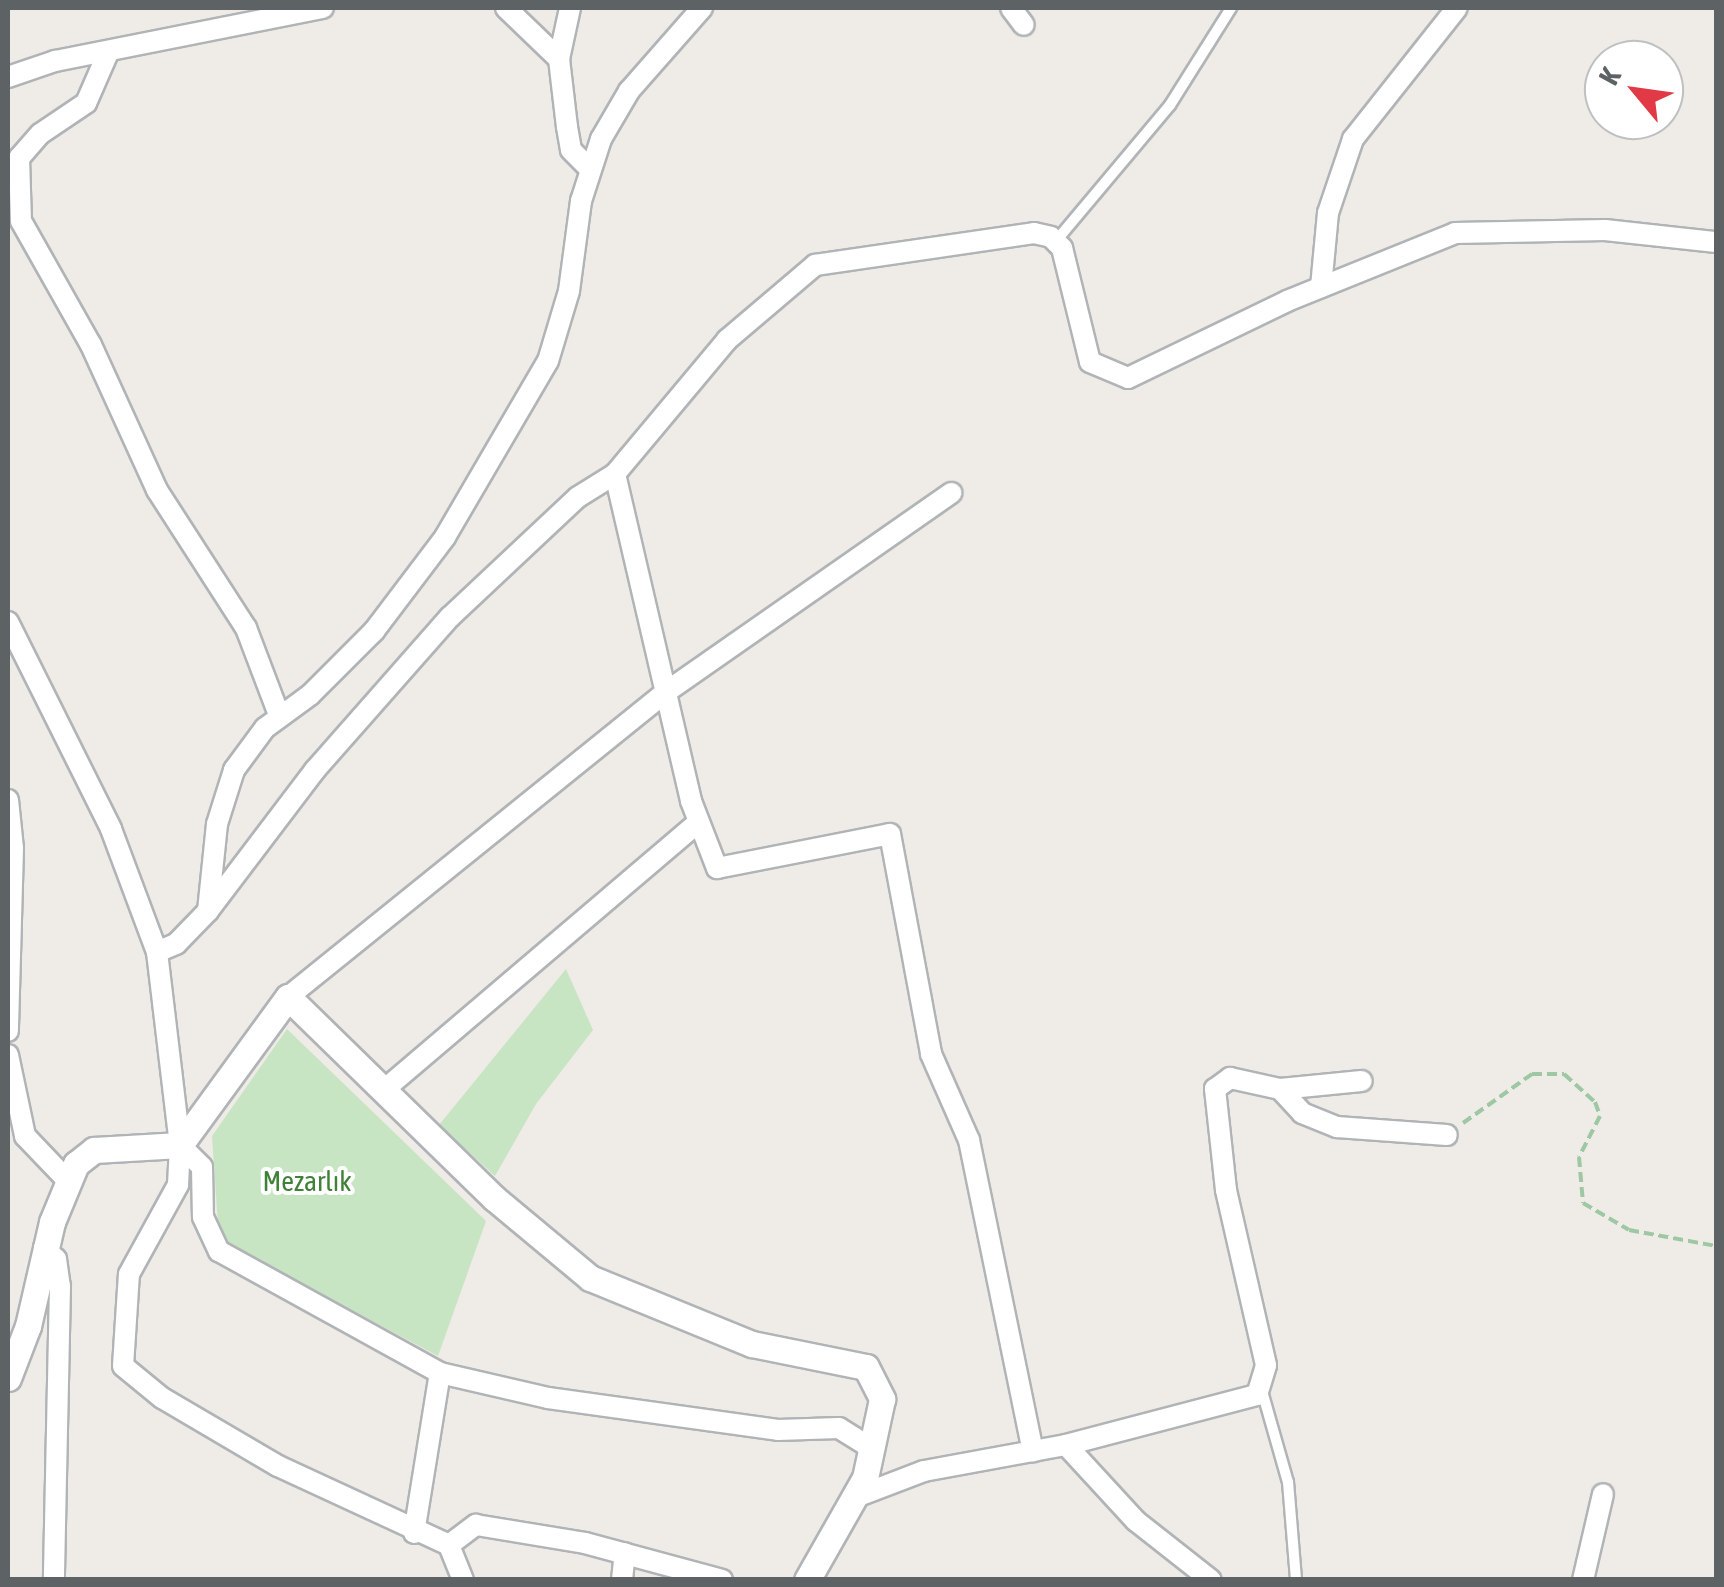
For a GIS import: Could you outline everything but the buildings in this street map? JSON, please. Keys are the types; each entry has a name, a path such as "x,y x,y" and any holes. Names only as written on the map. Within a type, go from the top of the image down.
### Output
{"street":[{"path":"8,77 323,8"},
{"path":"506,8 558,59"},
{"path":"570,8 558,59 571,150 590,169"},
{"path":"208,911 205,891 226,787 253,740 332,674 400,601 524,408 564,314 590,169 628,91 702,8"},
{"path":"1011,8 1024,25"},
{"path":"1322,287 1328,213 1353,140 1458,8"},
{"path":"107,54 86,103 40,134 19,158 14,186 20,222 97,357 157,490 246,628 279,715"},
{"path":"156,952 176,944 208,911 314,770 450,616 578,497 615,474 727,340 814,265 1034,232 1056,241 1082,346 1090,362 1116,376 1139,376 1322,287 1455,233 1604,230 1716,242"},
{"path":"615,474 699,822 717,868 890,834 931,1054 969,1140 1033,1451"},
{"path":"180,1145 288,997 666,692 951,493"},
{"path":"8,622 111,828 156,952 180,1145 178,1185 129,1274 123,1366 162,1398 278,1466 414,1534 449,1544"},
{"path":"8,800 13,848 8,1031"},
{"path":"385,1090 699,822"},
{"path":"288,997 494,1198 590,1278 752,1344 866,1367 882,1399 871,1448 856,1497 807,1580"},
{"path":"8,1056 25,1136 68,1181"},
{"path":"856,1497 924,1472 1066,1445 1247,1402 1262,1390 1266,1365 1235,1237 1215,1090 1230,1078 1280,1089 1362,1080"},
{"path":"1280,1089 1302,1113 1337,1127 1447,1135"},
{"path":"8,1378 28,1326 44,1248 68,1181 94,1150 180,1145 202,1167 203,1217 220,1251 440,1373 548,1398 778,1430 839,1428 871,1448"},
{"path":"44,1248 52,1252 60,1286 54,1580"},
{"path":"414,1534 440,1373"},
{"path":"1066,1445 1136,1521 1210,1580"},
{"path":"1583,1580 1603,1494"},
{"path":"449,1544 476,1525 625,1552 722,1580"},
{"path":"449,1544 463,1580"},
{"path":"622,1580 625,1552"}],"lane":[{"path":"1056,241 1170,104 1232,8"},
{"path":"1262,1390 1288,1482 1296,1580"}],"path":[{"path":"1447,1135 1532,1074 1564,1074 1596,1102 1600,1116 1579,1157 1583,1203 1630,1230 1716,1246"}],"green space":[{"path":"566,969 593,1030 536,1104 495,1176 439,1125"},
{"name":"Mezarlık","path":"287,1029 486,1221 438,1356 231,1246 218,1225 212,1136"}]}
